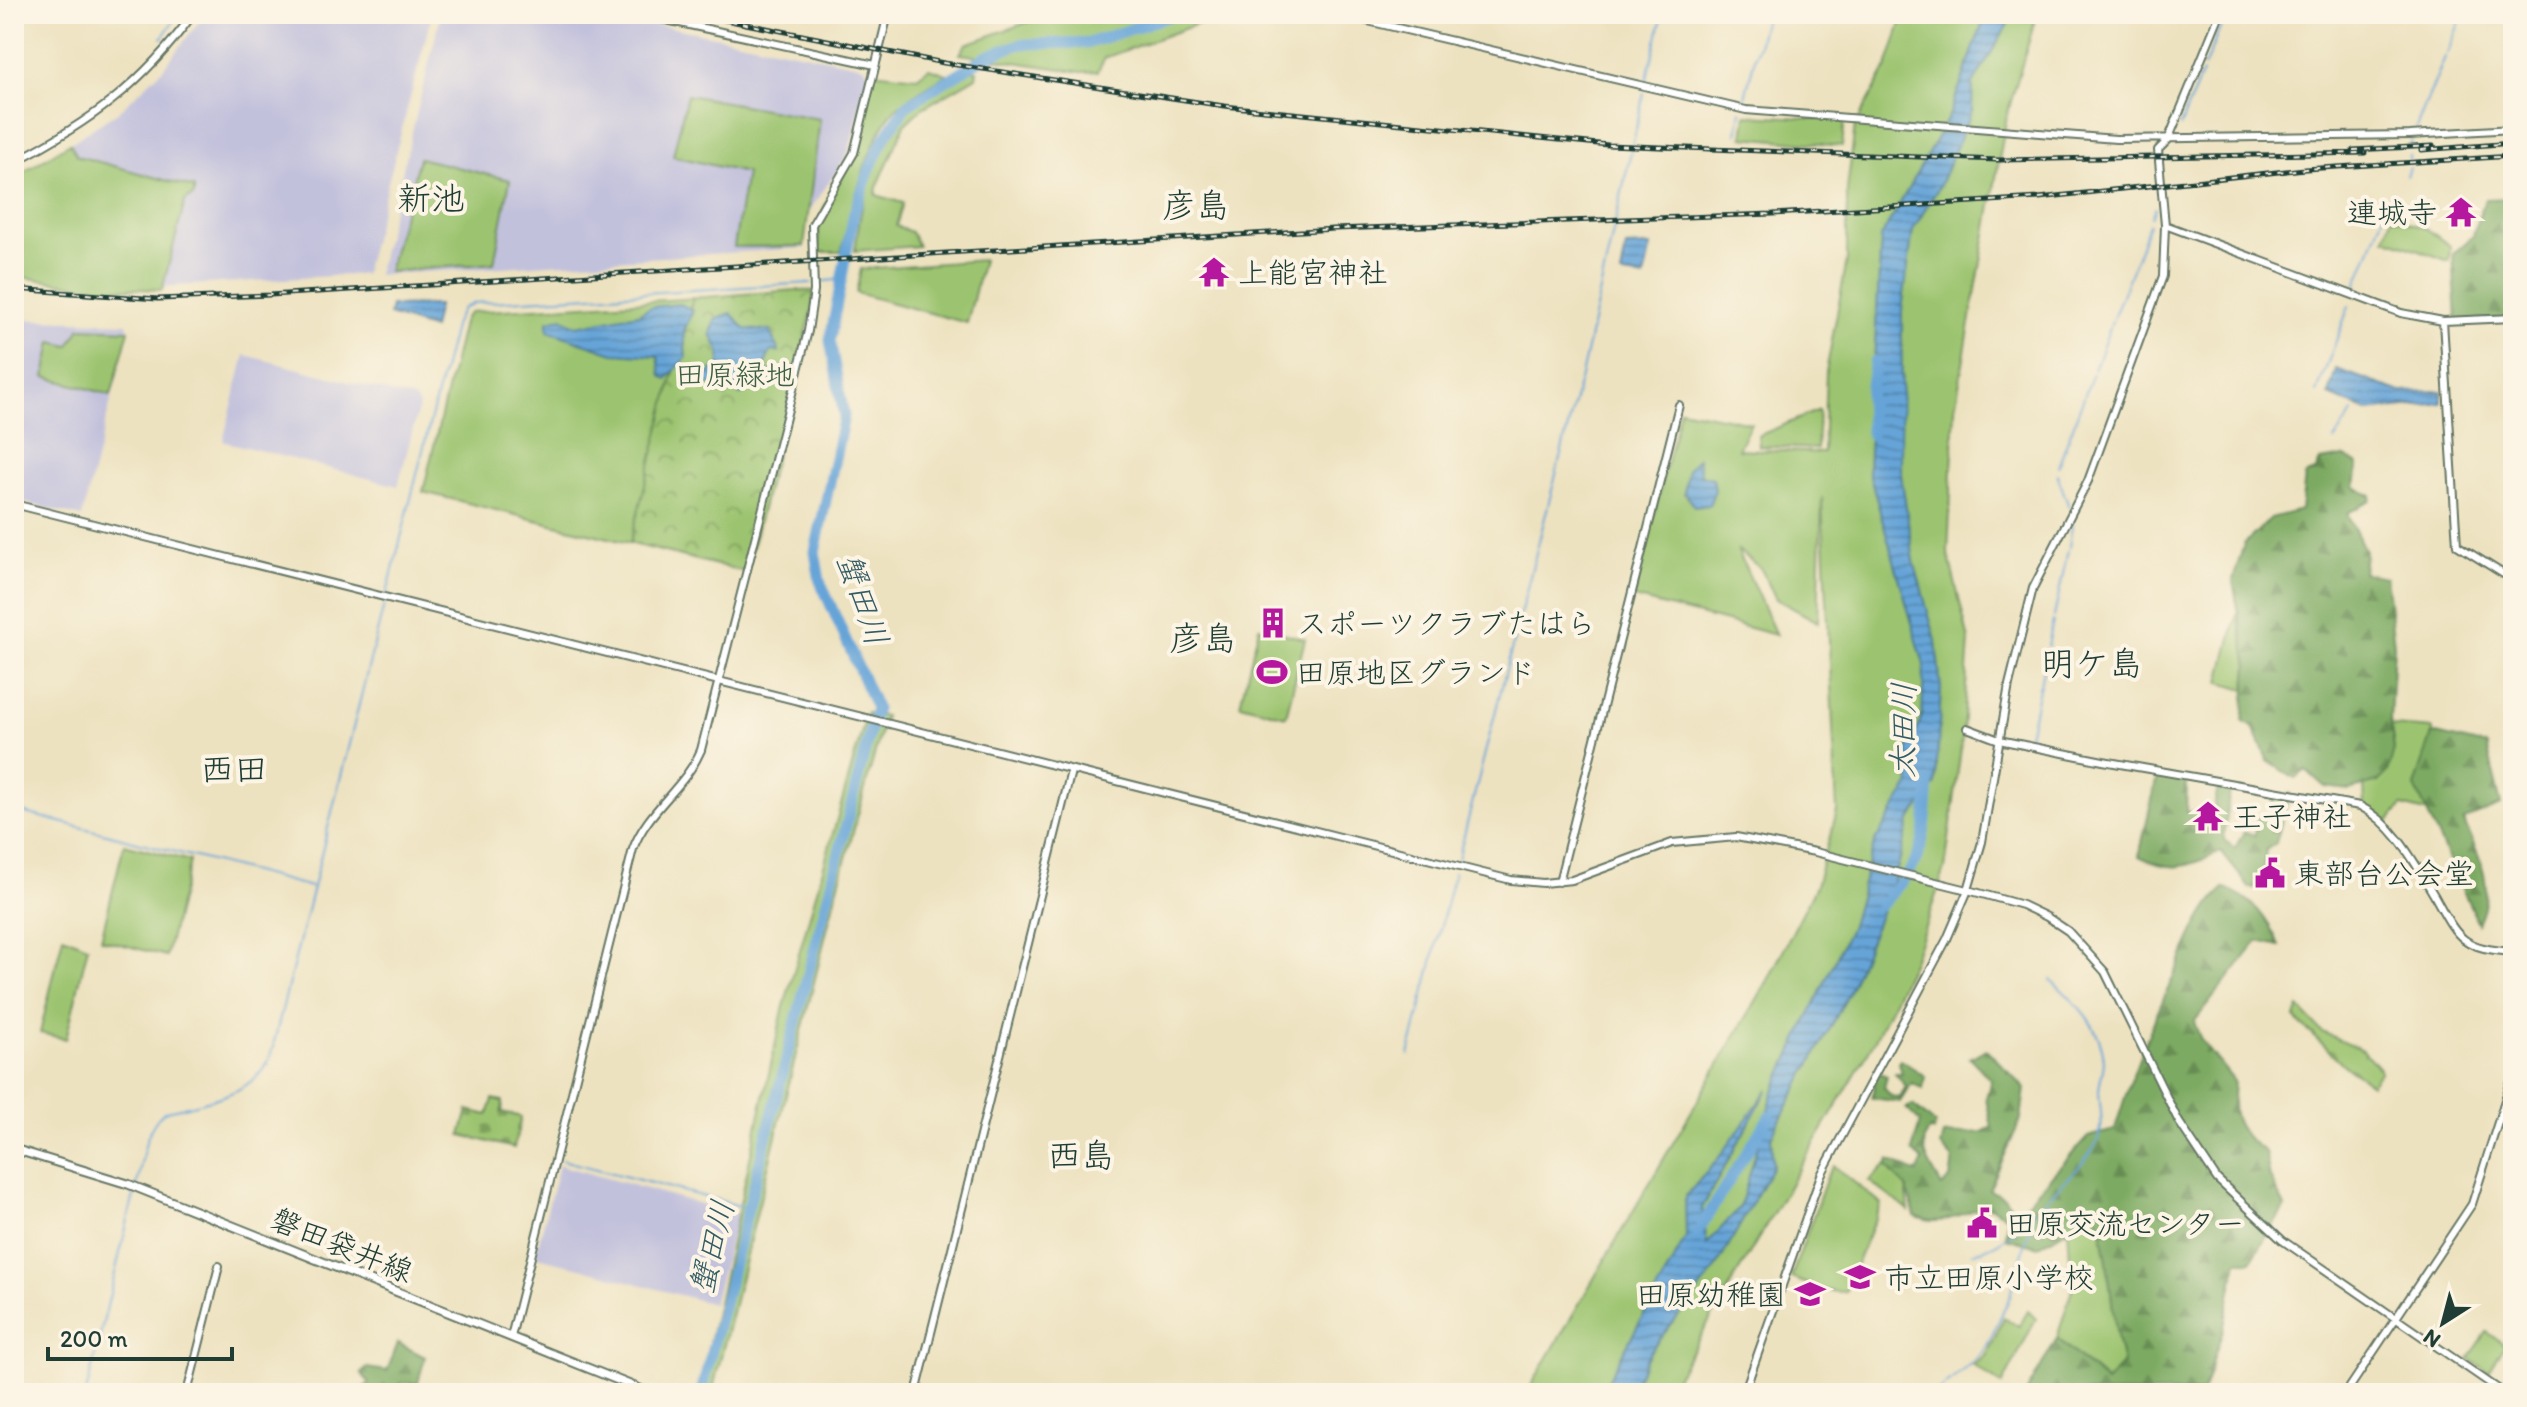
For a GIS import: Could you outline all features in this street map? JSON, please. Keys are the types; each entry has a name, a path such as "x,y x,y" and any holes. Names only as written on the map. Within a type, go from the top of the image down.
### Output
{"main road":[{"name":"磐田袋井線","path":"14,1149 139,1188 650,1393"}],"street":[{"path":"14,162 89,120 119,97 156,62 193,14"},
{"path":"638,14 875,65"},
{"path":"511,1337 633,849 649,818 696,762 808,331 814,291 812,225 854,153 888,14"},
{"path":"1338,14 1715,105 2168,140 2513,129"},
{"path":"2158,150 2168,140 2220,14"},
{"path":"1744,1393 1821,1175 1947,939 1968,890 1982,842 1999,740 2033,588 2087,482 2163,276 2165,225 2158,150 2145,138"},
{"path":"2165,225 2384,308 2443,321 2513,318"},
{"path":"2443,321 2457,545 2513,580"},
{"path":"1559,882 1679,405"},
{"path":"14,504 390,601 718,678 884,724 1511,880 1559,882 1601,871 1672,843 1716,837 1765,841 1824,854 2022,905 2058,924 2080,942 2105,972 2179,1122 2217,1179 2282,1240 2504,1393"},
{"path":"1967,728 1999,740 2360,806 2394,832 2457,934 2479,947 2513,952"},
{"path":"916,1393 1071,771"},
{"path":"2346,1393 2472,1204 2513,1075"},
{"path":"187,1393 219,1266"}],"shaded area":[{"path":"205,14 432,14 364,274 142,288 14,180 118,112 162,70"},
{"path":"441,14 604,14 864,66 869,74 848,154 806,220 805,248 377,275"},
{"path":"14,319 127,323 129,329 82,517 14,500"},
{"path":"245,355 415,399 419,406 398,486 223,441"},
{"path":"559,1165 737,1214 713,1304 535,1256"}],"green space":[{"path":"1067,14 1225,14 1104,58 1098,71 1082,72 960,54 966,44 1031,21"},
{"path":"1904,14 2037,14 2007,115 1955,408 1948,553 1969,640 1963,733 1945,869 1913,961 1873,1044 1667,1393 1527,1393 1767,982 1816,886 1837,811 1822,497 1818,622 1776,599 1761,569 1737,549 1776,635 1634,598 1680,409 1751,423 1738,449 1823,453 1826,372 1847,260 1847,190 1855,126 1887,67"},
{"path":"929,68 947,74 905,101 889,117 870,153 841,252 820,252 818,236 822,212 852,156 873,72 917,77"},
{"path":"970,70 977,71 976,77 921,109 905,124 877,187 876,195 903,203 896,226 911,232 918,246 855,251 865,193 887,137 911,107"},
{"path":"687,95 820,119 804,246 734,247 746,173 673,156"},
{"path":"1746,115 1845,120 1842,146 1743,137"},
{"path":"70,143 77,156 194,188 194,195 185,201 162,290 90,287 14,276 14,178"},
{"path":"419,158 510,180 494,263 388,272"},
{"path":"2513,198 2510,310 2503,319 2457,321 2453,254 2473,236 2485,199"},
{"path":"2392,217 2427,229 2450,246 2449,261 2385,238"},
{"path":"983,260 967,323 856,293 861,269"},
{"path":"814,291 746,572 423,492 464,319 470,312"},
{"name":"田原緑地","path":"814,291 812,311 746,572 630,543 693,298"},
{"path":"80,328 129,330 111,395 45,377 52,342 69,346"},
{"path":"1819,410 1817,449 1759,446 1758,436"},
{"path":"2345,457 2358,464 2355,487 2372,496 2371,501 2347,513 2365,551 2363,573 2386,577 2394,645 2390,720 2394,750 2388,772 2378,782 2349,790 2325,787 2306,770 2295,779 2268,761 2253,727 2243,722 2248,667 2233,580 2244,544 2271,518 2301,510 2305,476 2315,472 2320,461"},
{"path":"2237,614 2248,664 2246,689 2220,682"},
{"name":"田原地区グランド","path":"1259,627 1305,639 1286,716 1240,704"},
{"path":"867,713 885,716 834,902 712,1393 698,1393 783,1010"},
{"path":"2391,726 2433,729 2427,762 2415,787 2429,813 2402,806 2387,824 2365,809 2364,783 2378,782 2394,750"},
{"path":"2432,733 2487,746 2501,805 2463,820 2486,883 2486,896 2478,923 2415,787"},
{"path":"2157,776 2170,776 2187,783 2186,812 2204,811 2201,828 2209,830 2218,788 2230,789 2224,840 2235,848 2244,832 2255,835 2258,817 2269,816 2274,796 2290,793 2276,843 2266,850 2261,888 2250,888 2221,852 2181,866 2162,865 2139,856"},
{"path":"124,844 190,861 166,956 101,939"},
{"path":"2225,888 2252,904 2280,946 2258,941 2194,1022 2201,1040 2234,1081 2236,1122 2246,1136 2265,1152 2270,1178 2285,1207 2251,1261 2237,1261 2224,1327 2202,1393 2026,1393 2057,1338 2106,1382 2123,1363 2096,1212 2038,1247 2006,1238 2007,1217 1991,1207 1944,1220 1925,1220 1915,1216 1907,1189 1887,1167 1889,1160 1917,1173 1923,1160 1912,1152 1920,1122 1906,1108 1913,1105 1935,1124 1934,1131 1930,1129 1924,1144 1930,1166 1942,1186 1950,1179 1953,1159 1941,1146 1944,1135 1982,1132 1992,1127 1986,1098 1991,1080 1970,1058 1986,1049 2025,1088 2021,1119 1989,1190 2004,1197 2017,1213 2088,1137 2115,1130 2143,1047 2192,935 2209,905"},
{"path":"63,936 88,946 66,1039 40,1033"},
{"path":"2299,1008 2322,1032 2363,1050 2381,1071 2371,1084 2346,1067 2295,1018"},
{"path":"1901,1060 1925,1076 1923,1089 1912,1083 1900,1102 1872,1098 1877,1072 1887,1076 1884,1088 1891,1096 1900,1098 1906,1086 1895,1073 1902,1073"},
{"path":"493,1099 503,1101 502,1112 521,1117 514,1148 461,1135 468,1110 488,1115"},
{"path":"1886,1165 1906,1187 1909,1211 1869,1181"},
{"path":"1834,1166 1881,1204 1845,1292 1826,1291 1791,1278 1827,1177"},
{"path":"2096,1211 2123,1363 2107,1382 2057,1338 2072,1289 2068,1228"},
{"path":"2028,1311 2036,1319 2002,1385 1973,1365 1986,1356 2004,1318 2019,1326"},
{"path":"2487,1332 2505,1345 2489,1372 2469,1358"},
{"path":"398,1343 425,1357 418,1383 401,1383 401,1393 358,1393 369,1383 361,1373 367,1368 387,1371"}],"water":[{"path":"1986,14 2014,14 1973,84 1972,110 1940,185 1913,230 1902,310 1901,474 1914,561 1936,641 1941,688 1936,784 1910,821 1894,881 1847,997 1771,1137 1773,1166 1715,1270 1651,1350 1629,1393 1601,1393 1686,1237 1685,1197 1717,1160 1768,1089 1702,1208 1707,1244 1740,1207 1773,1093 1851,926 1875,841 1910,784 1907,751 1922,717 1924,665 1868,470 1881,237 1949,116"},
{"path":"1651,246 1644,278 1621,275 1626,247"},
{"path":"681,304 693,311 684,331 686,358 667,379 661,376 658,356 613,353 548,331 548,321 562,318 577,326 638,314 651,307"},
{"path":"438,305 433,329 389,315 391,306"},
{"path":"731,313 745,329 770,331 779,352 771,351 763,368 772,373 765,388 757,386 762,383 756,375 743,382 747,391 740,395 734,386 726,391 726,396 713,382 707,386 702,379 720,363 720,353 711,334 715,320"},
{"path":"2336,369 2401,392 2442,391 2442,403 2367,411 2329,395"},
{"path":"1698,458 1701,475 1713,478 1715,490 1709,505 1695,507 1684,493 1688,469"}],"waterway":[{"path":"162,38 178,14"},
{"name":"蟹田川","path":"701,1393 876,708 820,581 815,552 844,416 830,340 854,213 884,139 907,105 987,56 1020,44 1089,43 1176,14"},
{"path":"1646,82 1663,14"},
{"path":"1743,105 1766,14"},
{"path":"2204,67 2226,14"},
{"path":"2447,54 2463,14"},
{"path":"2416,128 2445,57"},
{"path":"2180,126 2202,73"},
{"path":"1458,859 1581,376 1644,93"},
{"path":"1737,134 1741,111"},
{"path":"2411,144 2412,138"},
{"path":"2409,155 2409,160"},
{"path":"2407,176 2410,168"},
{"path":"2356,286 2393,192"},
{"path":"2151,217 2155,208"},
{"path":"2125,288 2149,224"},
{"path":"817,282 844,279"},
{"path":"137,1185 148,1136 164,1112 239,1089 262,1071 270,1058 455,323 462,309 474,303 811,283"},
{"path":"2113,319 2124,290"},
{"path":"2317,392 2349,306"},
{"path":"2094,370 2112,322"},
{"name":"太田川","path":"1871,435 1869,397 1875,361"},
{"path":"2058,466 2093,373"},
{"path":"2334,440 2353,412"},
{"path":"2057,474 2069,507"},
{"path":"2069,547 2073,519"},
{"path":"2054,617 2068,550"},
{"path":"2048,646 2053,621"},
{"path":"2028,740 2047,651"},
{"name":"太田川","path":"1880,906 1906,876 1920,850 1929,782"},
{"path":"14,810 311,887"},
{"path":"1409,1055 1454,873"},
{"path":"1972,1253 2006,1238 2024,1223 2085,1160 2100,1132 2102,1049 2086,1016 2051,980"},
{"name":"太田川","path":"1697,1233 1770,1115"},
{"path":"14,1156 36,1162"},
{"path":"562,1160 748,1208"},
{"path":"40,1163 134,1192"},
{"path":"86,1393 135,1191"},
{"path":"1936,1393 1982,1354 1990,1340 2009,1299 2033,1218"}],"railway":[{"path":"695,14 944,63 1224,106 1608,145 1998,160 2365,153"},
{"path":"2421,150 2513,143"},
{"path":"2353,150 2433,146"},
{"path":"14,289 158,299 270,295 1334,229 1773,214 2039,198 2305,169 2513,156"}],"place":[{"name":"連城寺","path":"2461,212"},
{"name":"上能宮神社","path":"1214,272"},
{"name":"スポーツクラブたはら","path":"1273,623"},
{"name":"田原地区グランド","path":"1272,672"},
{"name":"王子神社","path":"2208,816"},
{"name":"東部台公会堂","path":"2270,873"},
{"name":"田原交流センター","path":"1982,1223"},
{"name":"市立田原小学校","path":"1860,1277"},
{"name":"田原幼稚園","path":"1810,1294"}],"district":[{"name":"新池","path":"431,198"},
{"name":"彦島","path":"1196,205"},
{"name":"彦島","path":"1203,638"},
{"name":"明ケ島","path":"2092,663"},
{"name":"西田","path":"234,769"},
{"name":"西島","path":"1081,1155"}]}
